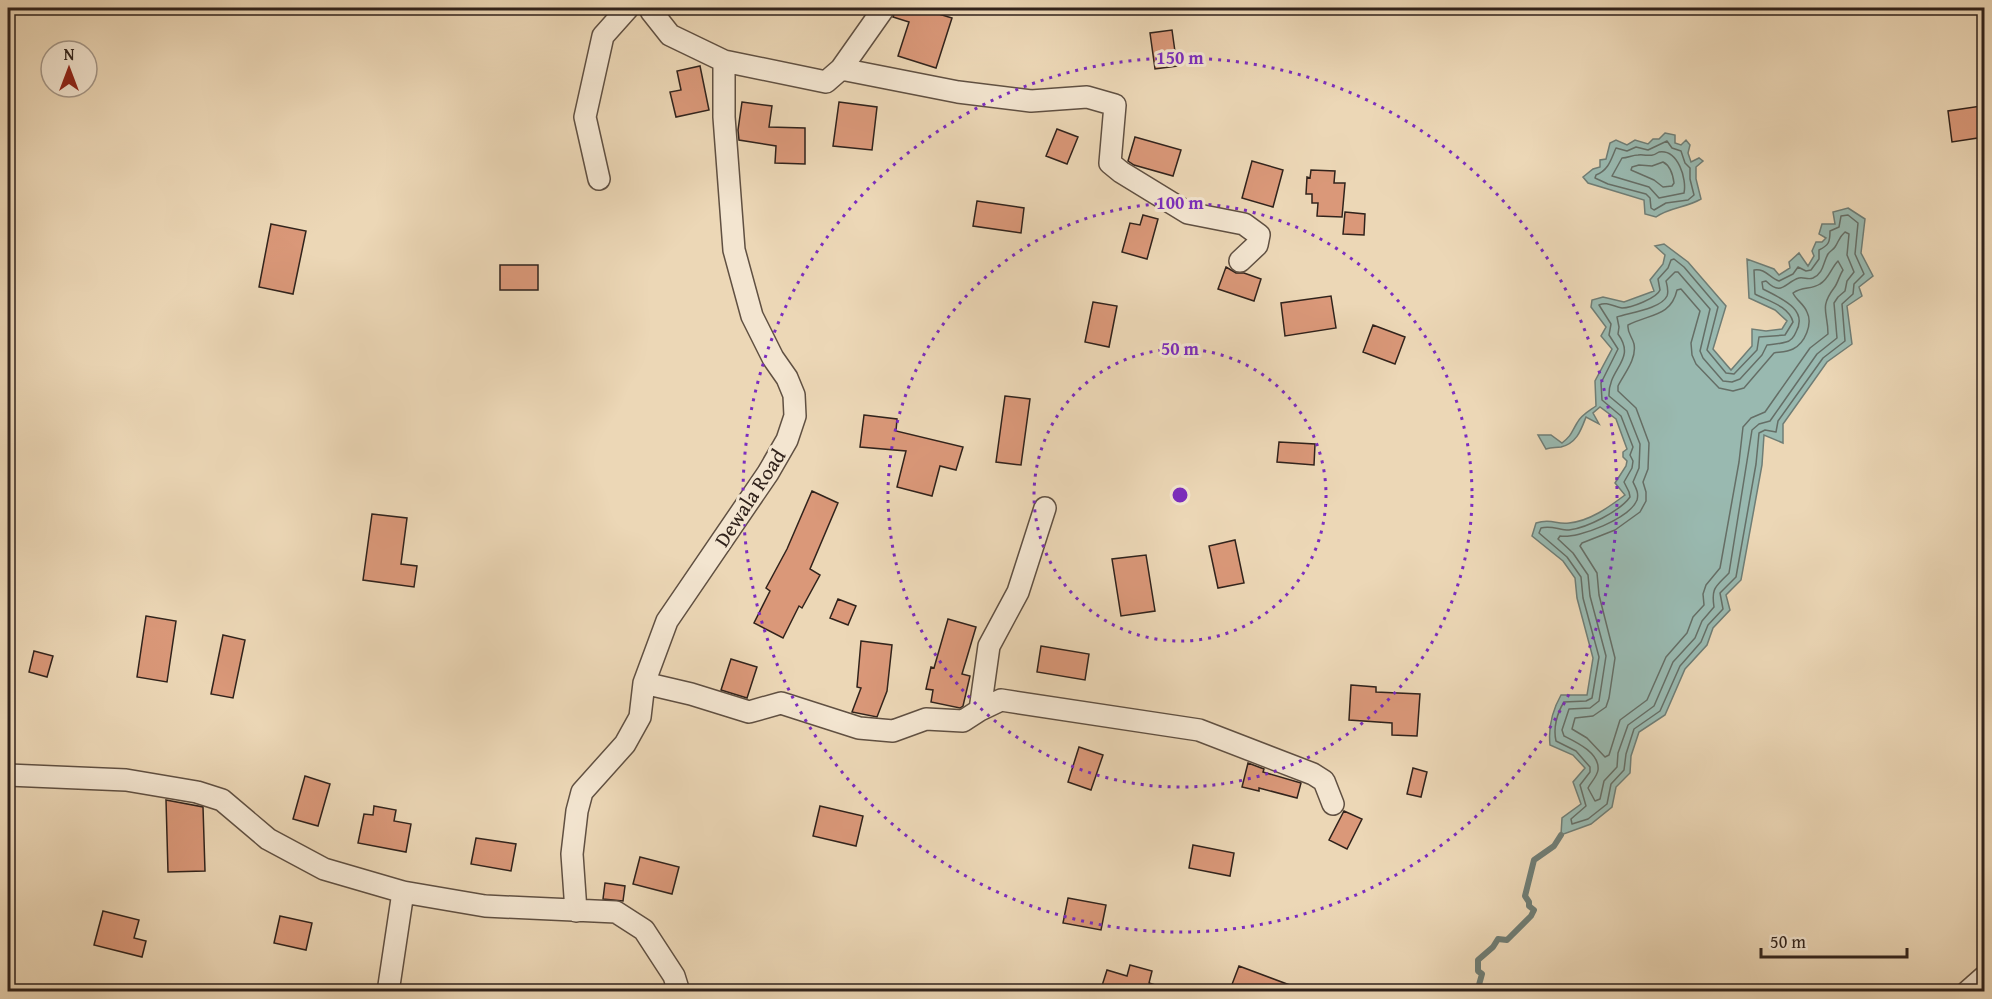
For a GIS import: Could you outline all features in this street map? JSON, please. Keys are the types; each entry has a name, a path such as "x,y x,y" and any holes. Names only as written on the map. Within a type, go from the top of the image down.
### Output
{"street":[{"path":"600,179 585,117 603,36 628,8"},
{"path":"651,8 670,35 724,60 826,82 841,69 884,8"},
{"name":"Dewala Road","path":"576,911 572,854 577,811 582,792 625,744 640,717 644,683 667,621 768,473 787,440 795,416 794,395 787,378 756,326 734,250 724,117 724,60"},
{"path":"841,69 958,92 1031,101 1087,97 1114,105 1110,163 1188,213 1244,224 1259,235 1257,245 1240,261"},
{"path":"980,710 989,645 1018,592 1045,508"},
{"path":"644,683 691,694 749,712 781,703 859,728 893,731 926,719 963,721 1001,700 1199,730 1313,774 1324,781 1333,804"},
{"path":"8,775 126,780 197,792 222,800 268,839 324,869 403,892 485,906 616,912 644,930 674,976 679,992"},
{"path":"388,992 403,892"},
{"path":"1967,992 1984,977"}],"water":[{"path":"1665,133 1675,135 1675,143 1681,145 1686,140 1690,145 1688,153 1691,162 1699,158 1703,161 1696,167 1696,179 1701,199 1656,217 1645,214 1644,200 1588,183 1583,177 1593,169 1600,167 1600,160 1606,159 1610,143 1616,140 1627,145 1635,140 1648,144"},
{"path":"1848,208 1865,219 1861,253 1873,276 1859,287 1862,296 1847,306 1852,344 1827,362 1783,424 1783,443 1764,435 1762,465 1741,580 1726,595 1730,610 1713,628 1707,645 1685,669 1665,715 1639,732 1631,756 1630,773 1616,787 1612,807 1591,824 1561,835 1562,818 1581,804 1573,782 1585,768 1573,755 1550,745 1550,725 1561,695 1587,695 1593,658 1577,598 1575,578 1563,561 1532,536 1536,523 1577,522 1606,509 1625,495 1615,483 1626,466 1627,461 1623,457 1623,452 1627,449 1616,419 1600,407 1593,413 1599,424 1586,417 1578,435 1566,445 1546,449 1538,435 1551,435 1562,443 1570,436 1585,413 1596,406 1595,381 1612,349 1601,336 1606,327 1591,307 1592,300 1603,297 1624,302 1654,291 1650,280 1663,264 1665,255 1655,246 1664,244 1688,262 1726,306 1713,349 1731,370 1752,346 1752,329 1766,331 1782,329 1787,321 1775,310 1749,298 1747,259 1774,269 1779,275 1790,268 1789,262 1799,253 1808,266 1814,256 1812,251 1816,242 1822,242 1826,238 1819,234 1822,224 1835,224 1833,212"}],"building":[{"path":"896,8 919,8 952,18 936,68 898,56 909,22 893,17"},
{"path":"1172,30 1177,66 1155,69 1150,33"},
{"path":"700,66 709,110 676,117 670,92 681,90 677,71"},
{"path":"742,102 772,106 769,127 805,128 805,164 775,163 776,146 739,140"},
{"path":"839,102 877,107 872,150 833,146"},
{"path":"1981,106 1984,137 1952,142 1948,111"},
{"path":"1057,129 1078,137 1067,164 1046,156"},
{"path":"1135,137 1181,150 1173,176 1134,165 1128,161"},
{"path":"1252,161 1283,170 1273,207 1242,198"},
{"path":"1311,170 1335,171 1334,183 1345,183 1342,217 1317,216 1318,203 1312,203 1312,194 1306,194 1307,177 1310,178"},
{"path":"977,201 1024,208 1021,233 973,226"},
{"path":"1345,212 1365,214 1364,235 1343,234"},
{"path":"1143,215 1158,219 1147,259 1122,252 1130,223 1140,225"},
{"path":"271,224 306,231 293,294 259,287"},
{"path":"500,265 538,265 538,290 500,290"},
{"path":"1226,267 1236,273 1244,273 1261,279 1254,301 1218,289"},
{"path":"1331,296 1336,328 1285,336 1281,303"},
{"path":"1093,302 1117,306 1109,347 1085,342"},
{"path":"1373,325 1405,337 1395,364 1363,352"},
{"path":"1005,396 1030,399 1021,465 996,462"},
{"path":"864,415 897,419 896,431 963,447 956,470 940,466 932,496 897,487 906,451 860,447"},
{"path":"1279,442 1315,444 1314,465 1277,462"},
{"path":"812,491 838,503 810,569 820,575 802,608 799,606 783,638 754,623 770,591 766,588 787,549"},
{"path":"372,514 407,518 401,564 417,566 414,587 363,580"},
{"path":"1235,540 1244,583 1218,588 1209,546"},
{"path":"1146,555 1155,611 1121,616 1112,559"},
{"path":"838,599 856,606 848,625 830,618"},
{"path":"146,616 176,621 167,682 137,677"},
{"path":"948,619 976,627 962,674 970,676 963,706 960,708 931,702 933,690 926,689 931,667 934,668"},
{"path":"223,635 245,640 233,698 211,694"},
{"path":"861,641 892,645 887,691 877,717 852,712 861,688 857,687"},
{"path":"1041,646 1089,654 1085,680 1037,672"},
{"path":"34,651 53,656 47,677 29,672"},
{"path":"731,659 757,667 747,698 721,690"},
{"path":"1351,685 1376,687 1376,692 1420,694 1417,736 1392,735 1392,723 1349,720"},
{"path":"1079,747 1103,755 1091,790 1068,782"},
{"path":"1248,763 1264,769 1263,772 1301,783 1297,798 1259,788 1259,791 1242,787"},
{"path":"1413,768 1427,772 1421,797 1407,794"},
{"path":"305,776 330,784 318,826 293,819"},
{"path":"166,800 203,807 205,871 168,872"},
{"path":"374,806 396,810 394,821 411,824 406,852 358,843 364,814 373,815"},
{"path":"820,806 863,816 856,846 813,836"},
{"path":"1344,811 1362,819 1347,849 1329,840"},
{"path":"476,838 516,844 511,871 471,864"},
{"path":"1193,845 1234,853 1230,876 1189,868"},
{"path":"640,857 679,867 672,894 633,884"},
{"path":"605,883 625,886 623,901 603,899"},
{"path":"1068,898 1106,905 1101,930 1063,923"},
{"path":"103,911 139,920 134,938 146,941 142,957 94,945"},
{"path":"280,916 312,923 306,950 274,943"},
{"path":"1130,965 1152,971 1149,983 1165,988 1164,992 1100,992 1107,970 1127,976"},
{"path":"1239,966 1303,990 1302,992 1243,992 1231,987"}],"waterway":[{"path":"1477,992 1482,974 1478,971 1478,960 1493,947 1498,939 1507,940 1531,916 1534,910 1529,906 1525,896 1534,860 1554,846 1561,835"}]}
